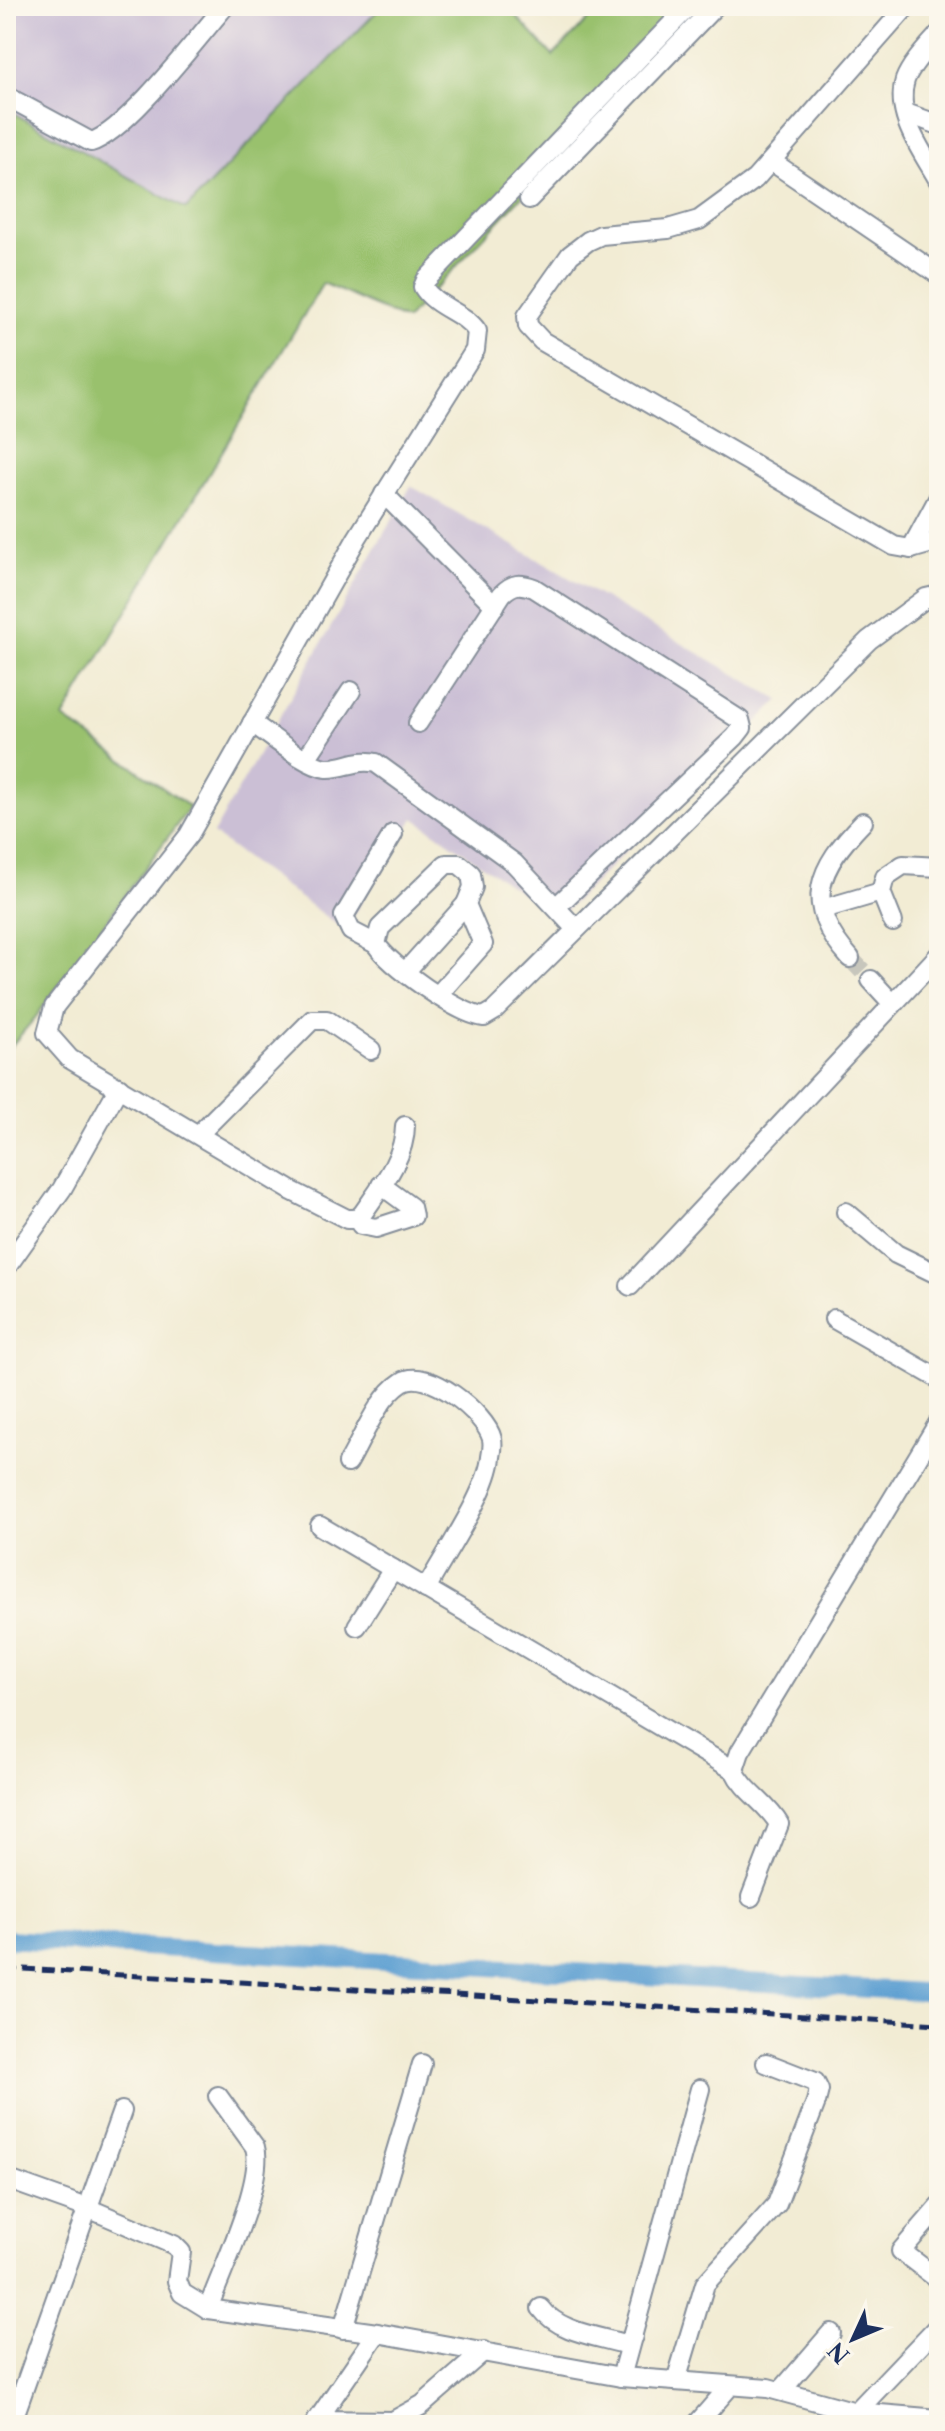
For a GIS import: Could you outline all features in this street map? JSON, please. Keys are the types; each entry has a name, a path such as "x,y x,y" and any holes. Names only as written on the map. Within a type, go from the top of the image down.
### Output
{"street":[{"path":"6,96 77,136 91,142 102,139 130,113 225,6"},
{"path":"357,1219 347,1219 326,1210 59,1050 47,1033 48,1021 69,985 189,835 384,494 467,365 477,341 471,323 429,296 423,287 426,280 689,6"},
{"path":"529,199 715,6"},
{"path":"907,6 755,179 699,220 668,229 601,235 588,241 570,255 532,305 528,326 542,341 894,546 911,549 939,541"},
{"path":"939,34 906,80 908,125 939,181"},
{"path":"906,113 939,125"},
{"path":"771,161 939,275"},
{"path":"384,494 495,606"},
{"path":"911,549 939,497"},
{"path":"418,723 495,606 510,586 520,584 534,588 740,720 742,728 556,907"},
{"path":"393,834 344,916 351,931 376,944 406,971 461,1010 484,1017 869,640 926,598 939,595"},
{"path":"306,759 351,691"},
{"path":"252,723 324,768 364,760 376,763 491,844 576,929"},
{"path":"850,958 833,939 823,909 824,869 835,851 863,822"},
{"path":"376,944 380,928 446,864 459,864 471,874 473,887 466,904 406,971"},
{"path":"893,922 881,892 885,877 903,865 939,867"},
{"path":"823,909 881,892"},
{"path":"439,994 483,944 466,904"},
{"path":"630,1286 939,955"},
{"path":"871,980 893,1004"},
{"path":"200,1133 312,1020 327,1020 371,1050"},
{"path":"6,1268 62,1189 119,1087"},
{"path":"357,1219 401,1149 405,1126"},
{"path":"357,1219 361,1225 376,1228 413,1216 411,1207 381,1185"},
{"path":"846,1212 896,1254 939,1275"},
{"path":"834,1319 939,1379"},
{"path":"348,1463 389,1392 405,1380 418,1377 434,1381 479,1417 492,1439 486,1479 426,1589"},
{"path":"734,1770 740,1752 939,1422"},
{"path":"320,1526 734,1770 740,1782 779,1824 751,1897"},
{"path":"357,1626 393,1569"},
{"path":"676,2381 705,2284 777,2204 816,2102 819,2090 815,2082 766,2063"},
{"path":"343,2329 422,2064"},
{"path":"621,2377 700,2089"},
{"path":"208,2309 252,2192 258,2156 255,2147 218,2096"},
{"path":"11,2425 90,2209 122,2111"},
{"path":"6,2179 90,2209 174,2245 181,2252 177,2281 182,2293 208,2309 377,2333 621,2377 781,2391 866,2417 939,2419"},
{"path":"939,2207 901,2251 907,2259 939,2280"},
{"path":"541,2308 569,2328 624,2344 633,2336"},
{"path":"866,2417 939,2325"},
{"path":"316,2422 377,2333"},
{"path":"781,2391 831,2333"},
{"path":"316,2422 393,2421 422,2405 484,2351"},
{"path":"696,2425 730,2386"}],"shaded area":[{"path":"6,6 382,6 186,209 6,109"},
{"path":"411,486 779,700 558,918 414,818 344,930 213,834"}],"green space":[{"path":"382,6 507,6 553,56 601,6 700,6 406,320 323,283 63,718 190,807 35,1018 6,1052 6,109 186,209"}],"waterway":[{"path":"6,1939 939,1993"}],"tunnel":[{"path":"850,958 871,980"}],"railway":[{"path":"6,1968 939,2024"}]}
